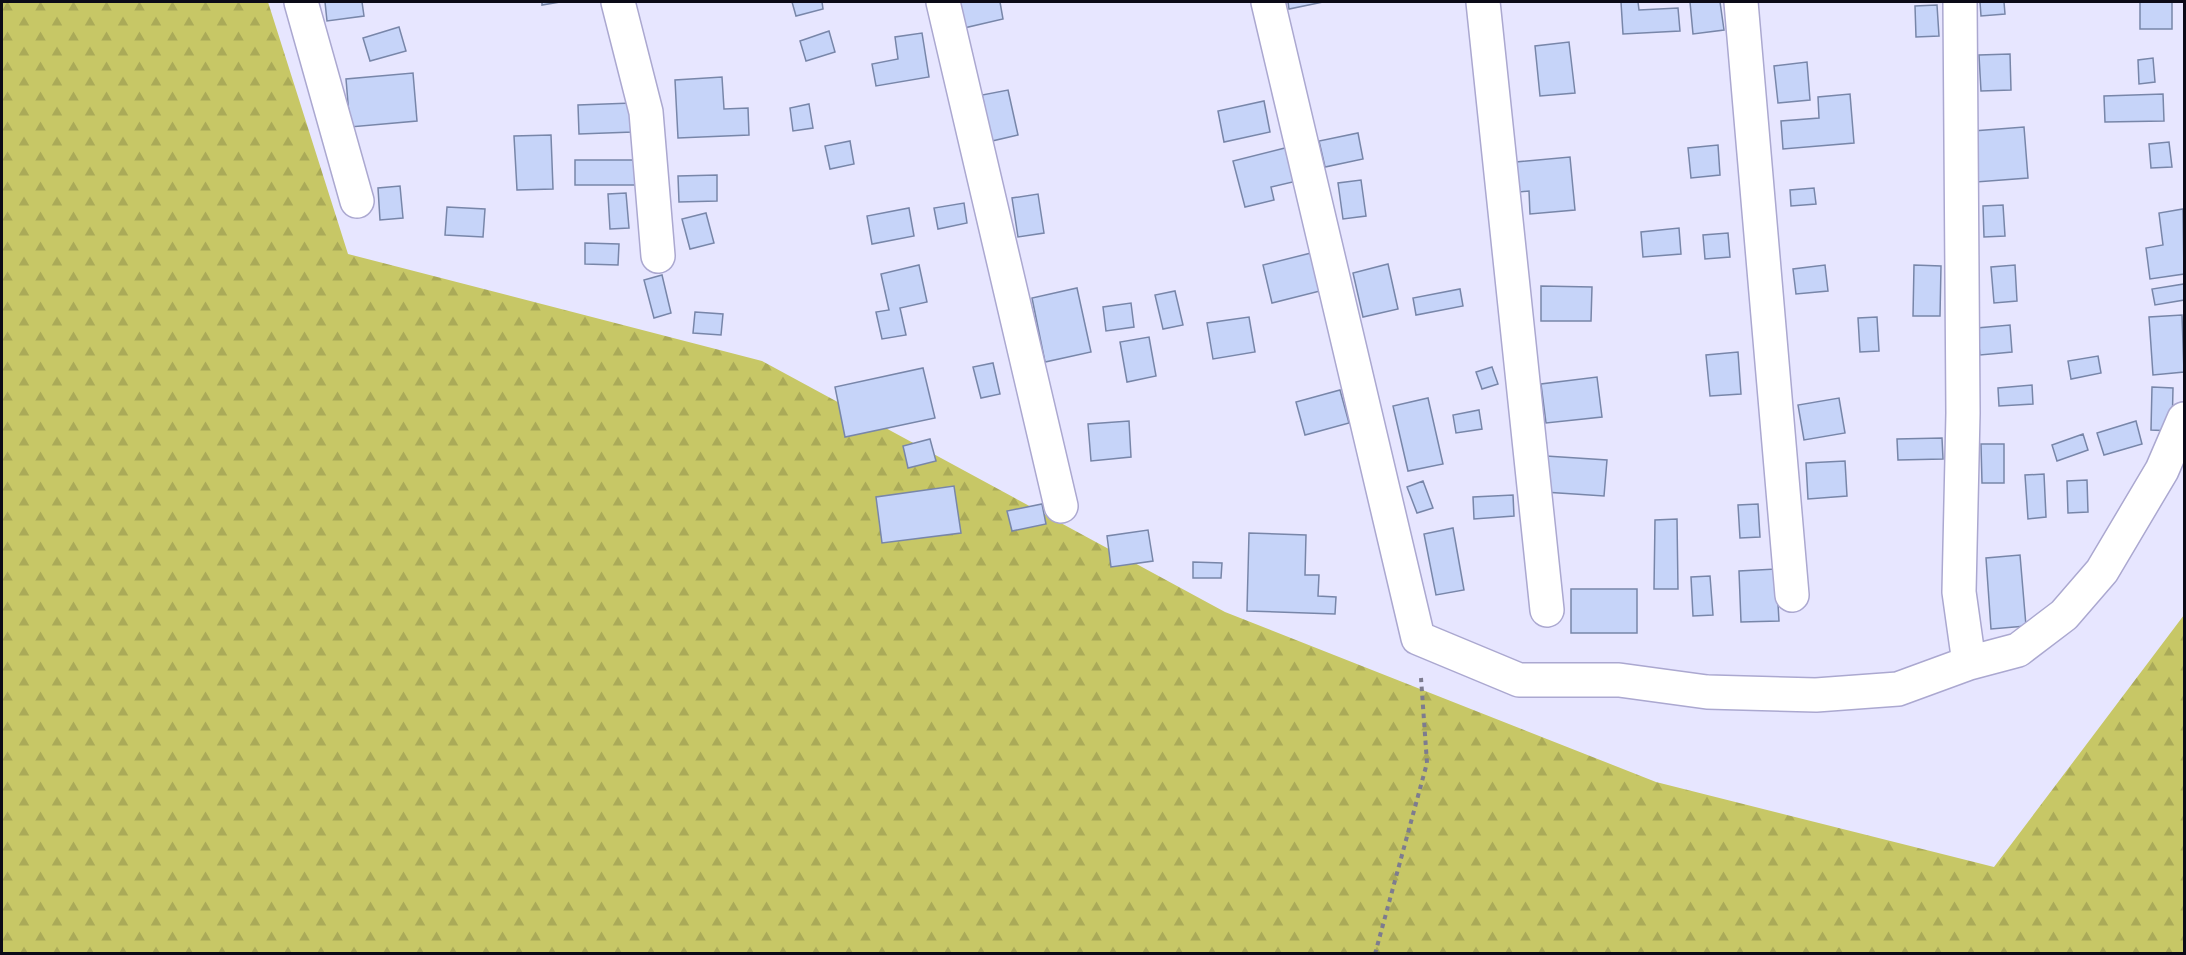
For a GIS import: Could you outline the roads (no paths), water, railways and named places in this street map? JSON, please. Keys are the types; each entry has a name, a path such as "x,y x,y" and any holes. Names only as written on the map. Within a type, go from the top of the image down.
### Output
{"street":[{"path":"301,2 357,201"},
{"path":"618,2 646,112 658,256"},
{"path":"943,2 1061,506"},
{"path":"1268,2 1418,638 1519,680 1619,681 1707,692 1816,695 1898,689 1969,663 2018,650 2064,615 2102,571 2162,470 2184,420"},
{"path":"1483,2 1547,610"},
{"path":"1741,2 1792,595"},
{"path":"1960,2 1963,412 1959,592 1969,663"}]}
